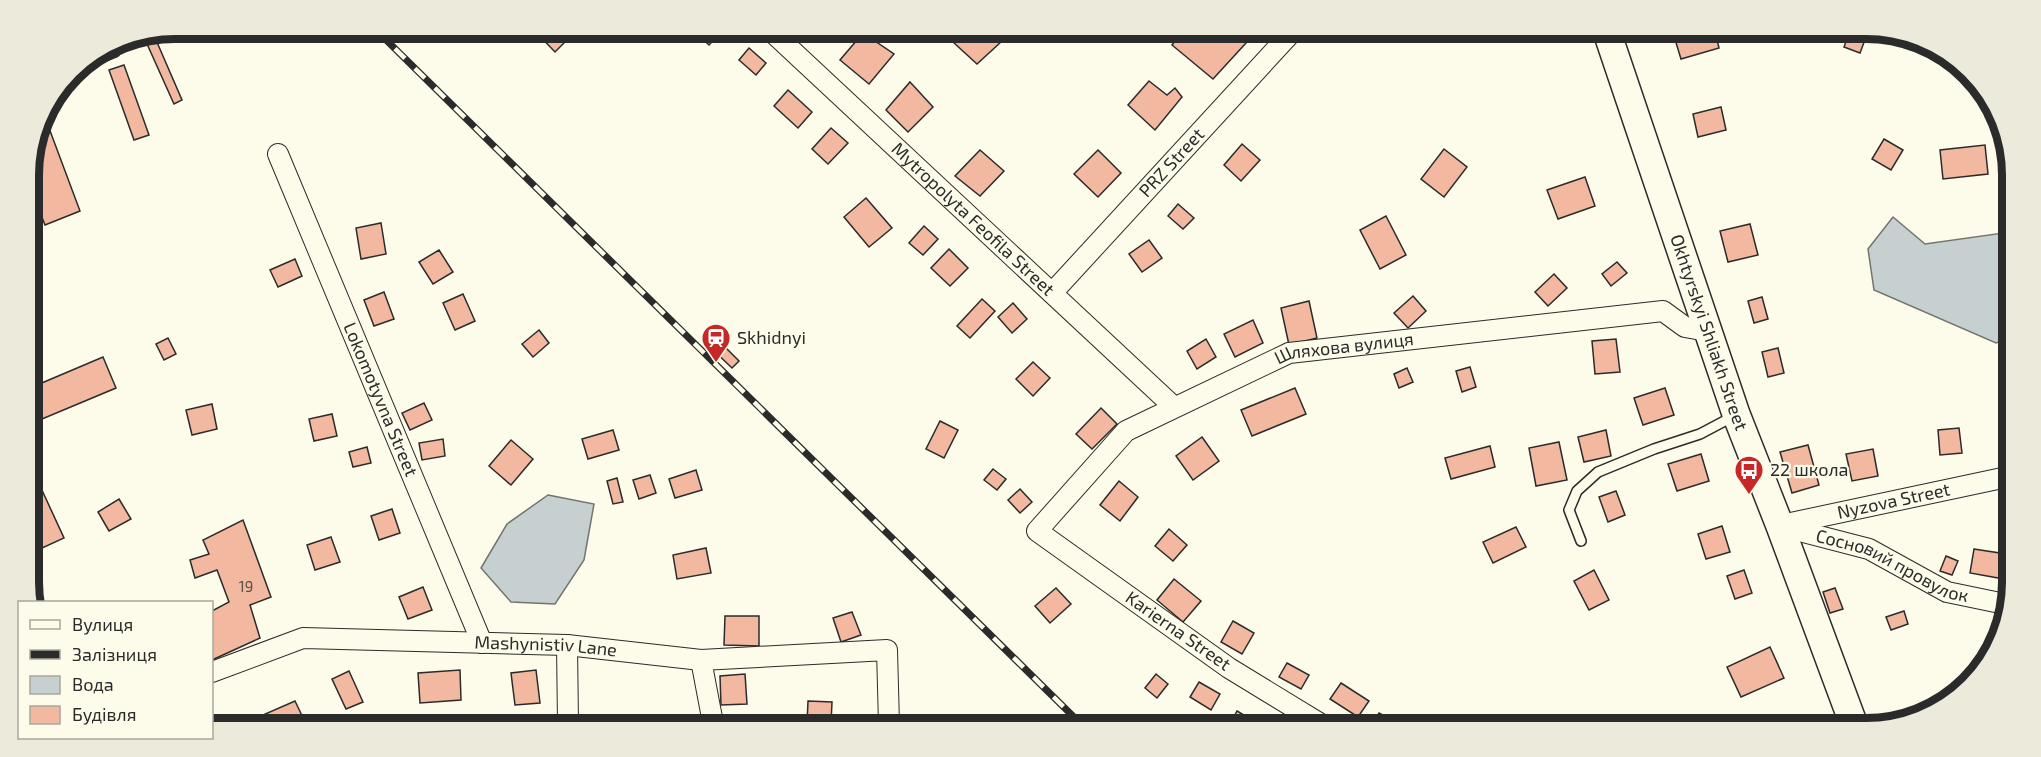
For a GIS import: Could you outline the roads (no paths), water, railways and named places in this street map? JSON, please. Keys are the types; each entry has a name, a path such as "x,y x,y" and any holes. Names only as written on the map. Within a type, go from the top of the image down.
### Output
{"main road":[{"name":"Okhtyrskyi Shliakh Street","path":"1609,39 1736,414 1851,718"}],"street":[{"name":"Mytropolyta Feofila Street","path":"780,39 1174,407"},
{"name":"PRZ Street","path":"1052,293 1285,39"},
{"name":"Lokomotyvna Street","path":"278,154 482,644"},
{"name":"Шляхова вулиця","path":"1036,531 1126,431 1289,353 1663,311 1685,327 1707,331"},
{"name":"Nyzova Street","path":"1780,526 2002,478"},
{"name":"Сосновий провулок","path":"1780,526 1869,549 1947,592 2000,602"},
{"name":"Karierna Street","path":"1036,531 1229,668 1311,718"},
{"name":"Mashynistiv Lane","path":"213,672 303,639 567,645 701,660 887,650 888,718"},
{"path":"567,645 568,718"},
{"path":"701,660 712,718"}],"lane":[{"path":"1581,541 1569,510 1577,491 1598,472 1654,449 1700,434 1736,414"}],"water":[{"path":"1893,217 1925,244 2002,233 2002,341 1996,343 1874,290 1868,249"},
{"path":"548,495 594,504 584,560 555,604 511,602 481,568 507,524"}],"railway":[{"path":"385,39 1075,718"}],"place":[{"name":"Skhidnyi","path":"716,364"},
{"name":"22 школа","path":"1749,496"}]}
